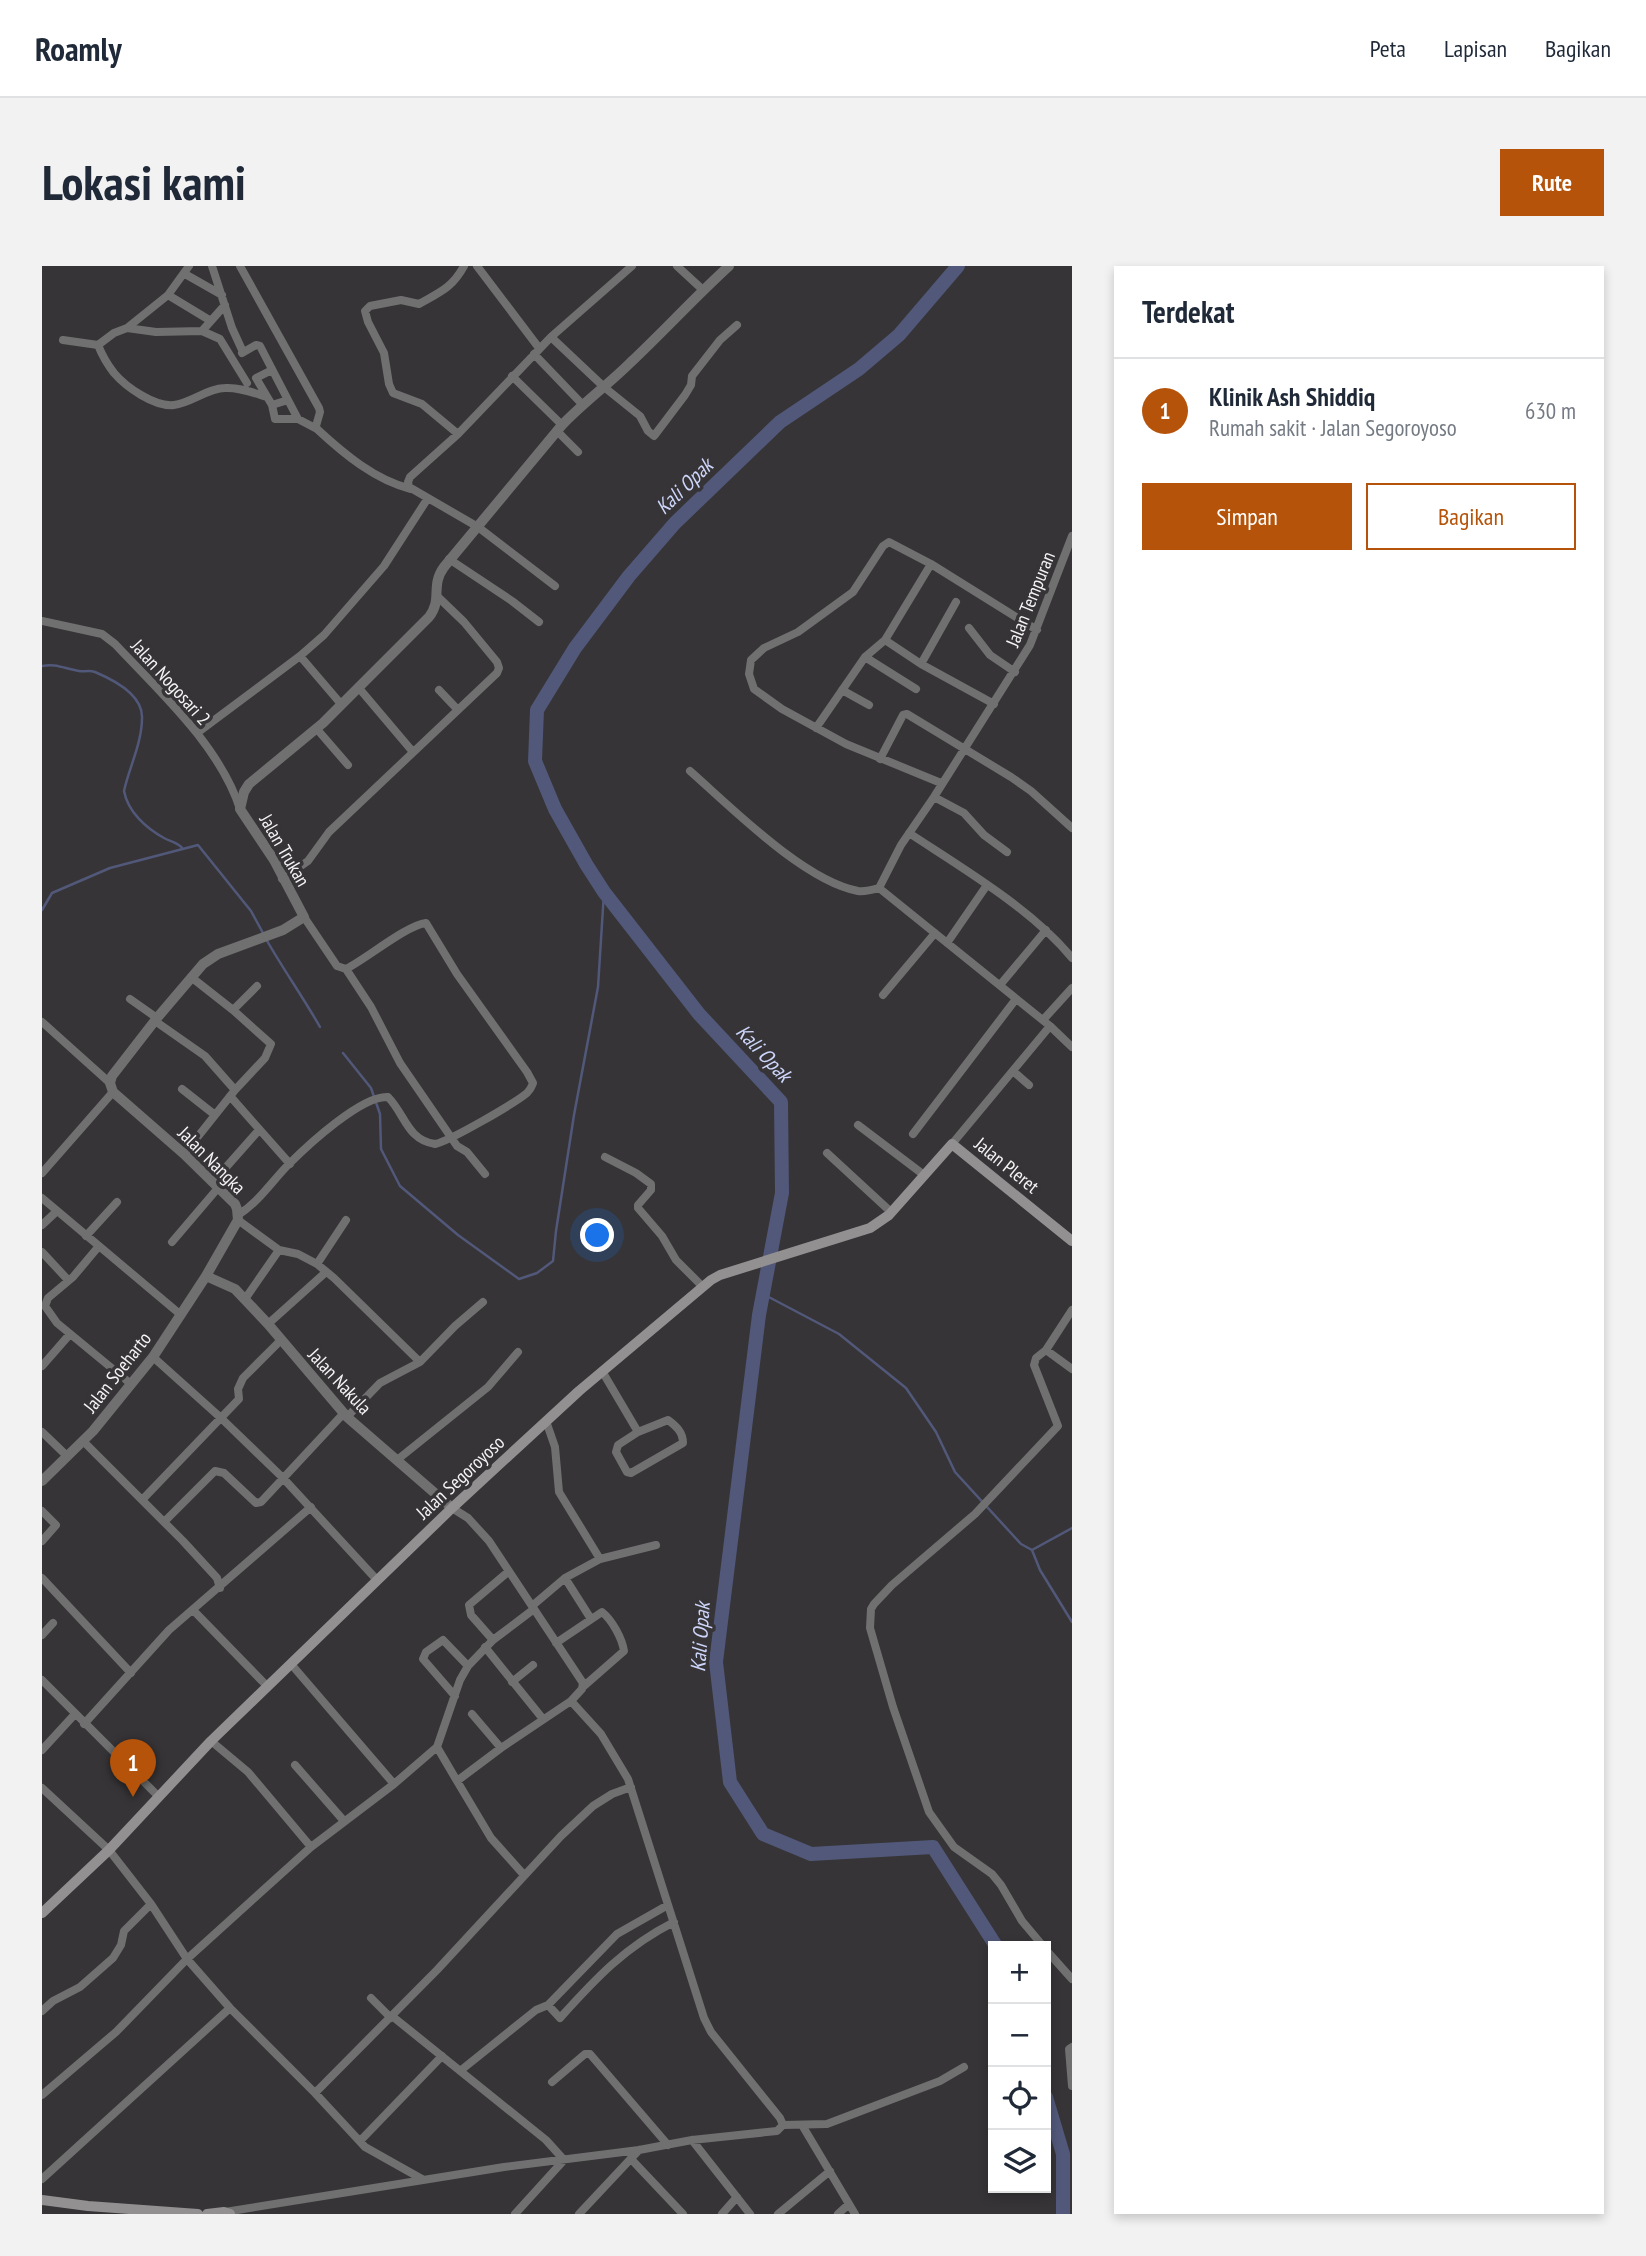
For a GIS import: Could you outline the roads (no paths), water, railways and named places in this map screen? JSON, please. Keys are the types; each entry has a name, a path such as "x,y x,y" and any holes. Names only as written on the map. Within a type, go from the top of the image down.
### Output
{"main road":[{"name":"Jalan Segoroyoso","path":"42,1913 109,1850 158,1796 267,1686 452,1508 602,1371 720,1275 870,1228 891,1212 952,1144"},
{"name":"Jalan Pleret","path":"952,1144 1072,1241"},
{"path":"42,2200 198,2214"},
{"path":"207,2214 227,2213"}],"street":[{"path":"212,266 218,290 243,352"},
{"path":"240,266 319,408 317,429"},
{"path":"458,434 422,404 393,393 384,353 368,323 365,311 370,306 401,300 419,304 454,283 464,266"},
{"path":"477,266 536,351 582,404"},
{"path":"555,586 478,527 409,487 410,477 458,434 536,351 632,266"},
{"path":"677,266 702,290"},
{"path":"282,879 308,861 329,832 498,673 497,662 464,622 437,596 435,585 449,559 582,404 631,363 729,266"},
{"path":"63,340 98,345 114,332 127,328 169,295 187,270 218,290"},
{"path":"169,295 211,321"},
{"path":"202,331 225,305"},
{"path":"551,337 604,387 640,416 648,432 654,436 685,396 692,376 720,340 737,325"},
{"path":"127,328 156,332 202,331 220,339 247,383"},
{"path":"98,345 103,358 114,373 128,386 162,405 176,405 224,388 237,389 270,401 288,400"},
{"path":"233,358 256,345 260,346 298,419"},
{"path":"237,389 272,370"},
{"path":"512,376 560,428 578,452"},
{"path":"256,378 270,401 275,419 298,419 317,429 352,459 398,486 415,490"},
{"path":"197,733 324,635 384,566 428,498"},
{"name":"Jalan Tempuran","path":"879,888 909,833 1015,672 1037,630 1072,536"},
{"path":"941,783 846,744 782,709 758,693 750,679 748,667 751,660 764,649 798,632 853,592 886,543 897,545 931,564 1037,630"},
{"path":"449,559 539,622"},
{"path":"816,728 865,657 885,640 931,564"},
{"name":"Jalan Trukan","path":"112,1088 112,1076 203,964 218,954 283,930 304,917 274,860 240,809 244,792 249,784 316,728 429,617 434,610 437,596"},
{"path":"921,664 956,602"},
{"name":"Jalan Nogosari 2","path":"42,621 102,634 115,644 197,733 235,792 240,809"},
{"path":"969,628 990,655 1015,672"},
{"path":"885,640 921,664 994,704"},
{"path":"300,656 341,704"},
{"path":"865,657 916,689"},
{"path":"358,687 413,752"},
{"path":"439,690 458,710"},
{"path":"842,690 869,705"},
{"path":"880,759 907,714 1031,791 1072,828"},
{"path":"316,728 348,765"},
{"path":"690,771 774,845 802,864 846,887 867,891 879,888 1072,1047"},
{"path":"934,797 964,813 984,835 1007,852"},
{"path":"909,833 987,885 1070,952"},
{"path":"947,943 987,885"},
{"path":"304,917 337,966 346,969 371,1007 400,1063 458,1148 468,1153 485,1174"},
{"path":"346,969 410,929 426,923 457,974 533,1083 526,1094 451,1138 435,1144 419,1139 405,1124 391,1100 384,1096 370,1101 342,1117 289,1164 238,1217 279,1250 298,1254 317,1264 420,1362"},
{"path":"1000,985 1046,930"},
{"path":"883,995 935,933"},
{"path":"184,1154 265,1058 271,1044 191,977"},
{"path":"233,1010 257,986"},
{"path":"952,1144 1013,1071 1072,988"},
{"path":"130,999 205,1056 259,1130 289,1164"},
{"path":"913,1134 1016,999"},
{"path":"42,1023 112,1088 42,1173"},
{"path":"1013,1071 1030,1085"},
{"name":"Jalan Nangka","path":"112,1088 235,1204 238,1217 206,1276"},
{"path":"182,1088 215,1115"},
{"path":"858,1125 924,1175"},
{"path":"172,1242 259,1130"},
{"path":"827,1153 891,1212"},
{"path":"605,1157 636,1172 651,1184 651,1190 638,1208 662,1236 676,1260 703,1287"},
{"path":"42,1198 181,1315"},
{"path":"86,1236 117,1202"},
{"path":"42,1225 57,1211"},
{"path":"317,1264 346,1220"},
{"path":"99,1246 48,1298 45,1306 55,1321 131,1384"},
{"path":"245,1299 279,1250"},
{"path":"42,1252 68,1280"},
{"path":"268,1324 326,1272"},
{"name":"Jalan Nakula","path":"206,1276 235,1289 346,1415 452,1508"},
{"name":"Jalan Soeharto","path":"42,1481 83,1441 153,1357 206,1276"},
{"path":"164,1522 215,1471 224,1472 258,1504 380,1383 420,1362 455,1325 483,1302"},
{"path":"1038,1941 1022,1922 997,1880 954,1847 929,1812 893,1707 870,1628 871,1609 892,1585 975,1514 1058,1426 1034,1365 1036,1358 1046,1350 1072,1310"},
{"path":"42,1366 70,1334"},
{"path":"142,1500 239,1399 238,1389 243,1378 281,1340"},
{"path":"1046,1350 1072,1369"},
{"path":"397,1460 488,1387 518,1352"},
{"path":"153,1357 283,1478 377,1580"},
{"path":"602,1371 638,1432"},
{"path":"668,1420 677,1427 683,1437 683,1443 627,1472 615,1452 618,1445 638,1432 668,1420"},
{"path":"546,1421 555,1447 559,1492 600,1559"},
{"path":"42,1432 67,1456"},
{"path":"83,1441 217,1578 220,1588"},
{"path":"84,1724 169,1630 311,1507"},
{"path":"452,1508 476,1525 584,1686"},
{"path":"42,1511 56,1525 42,1541"},
{"path":"42,2095 116,2032 187,1959 311,1847 394,1784 437,1747 460,1680 485,1647 565,1578 600,1559 656,1545"},
{"path":"493,1640 471,1615 469,1605 509,1571"},
{"path":"42,1578 131,1673"},
{"path":"565,1578 591,1619"},
{"path":"193,1610 267,1686"},
{"path":"457,1781 571,1701 624,1651 623,1644 602,1612 556,1643"},
{"path":"42,1635 53,1623"},
{"path":"455,1696 423,1659 426,1652 443,1640 468,1667"},
{"path":"485,1647 543,1719"},
{"path":"291,1664 394,1784"},
{"path":"512,1682 533,1664"},
{"path":"42,1680 158,1796"},
{"path":"571,1701 601,1734 624,1770 704,2018 711,2032 783,2125"},
{"path":"42,1750 75,1714"},
{"path":"472,1714 501,1748"},
{"path":"211,1741 248,1772 311,1847"},
{"path":"437,1747 491,1838 524,1875"},
{"path":"295,1765 344,1821"},
{"path":"315,2093 392,2017 561,1836 593,1806 612,1794 631,1787"},
{"path":"42,1788 109,1850 151,1904 187,1959 230,2008 365,2147 422,2179"},
{"path":"42,2011 53,2001 80,1987 113,1958 121,1945 124,1931 151,1904"},
{"path":"460,2071 536,2011 548,2005 617,1934 668,1905"},
{"path":"548,2005 560,2018 620,1955 674,1922"},
{"path":"1051,1956 1072,1979"},
{"path":"371,1998 547,2140 564,2160"},
{"path":"42,2179 230,2008"},
{"path":"1072,2047 1069,2049 1072,2086"},
{"path":"552,2082 585,2054 590,2053 668,2145"},
{"path":"360,2141 443,2056"},
{"path":"227,2213 422,2179 777,2130 783,2125 827,2124 940,2081 964,2067"},
{"path":"802,2124 855,2214"},
{"path":"692,2140 750,2214"},
{"path":"579,2214 639,2150"},
{"path":"631,2159 683,2214"},
{"path":"515,2214 564,2160"},
{"path":"778,2214 830,2171"},
{"path":"722,2214 737,2197"},
{"path":"838,2214 849,2204"}],"waterway":[{"name":"Kali Opak","path":"958,266 899,335 859,369 780,422 675,523 629,576 575,648 537,710 535,761 555,809 604,892 699,1014 781,1102 782,1193 759,1315 716,1662 730,1782 763,1834 811,1854 933,1847 993,1941"},
{"path":"42,666 95,672 133,695 138,702 142,718 138,746 124,791 126,799 144,824 183,849"},
{"path":"42,910 52,893 110,868 198,845 251,911 263,933"},
{"path":"343,1053 371,1088 380,1114 381,1149 400,1186 458,1235 519,1279 537,1273 553,1261 574,1115 598,987 604,892"},
{"path":"266,939 320,1027"},
{"path":"763,1294 839,1334 906,1388 936,1432 955,1472 1021,1544 1032,1550 1040,1570 1072,1622"},
{"path":"1032,1550 1072,1528"},
{"name":"Kali Opak","path":"1051,2114 1063,2154 1063,2214"}],"place":[{"name":"Klinik Ash Shiddiq","path":"133,1797"}]}
